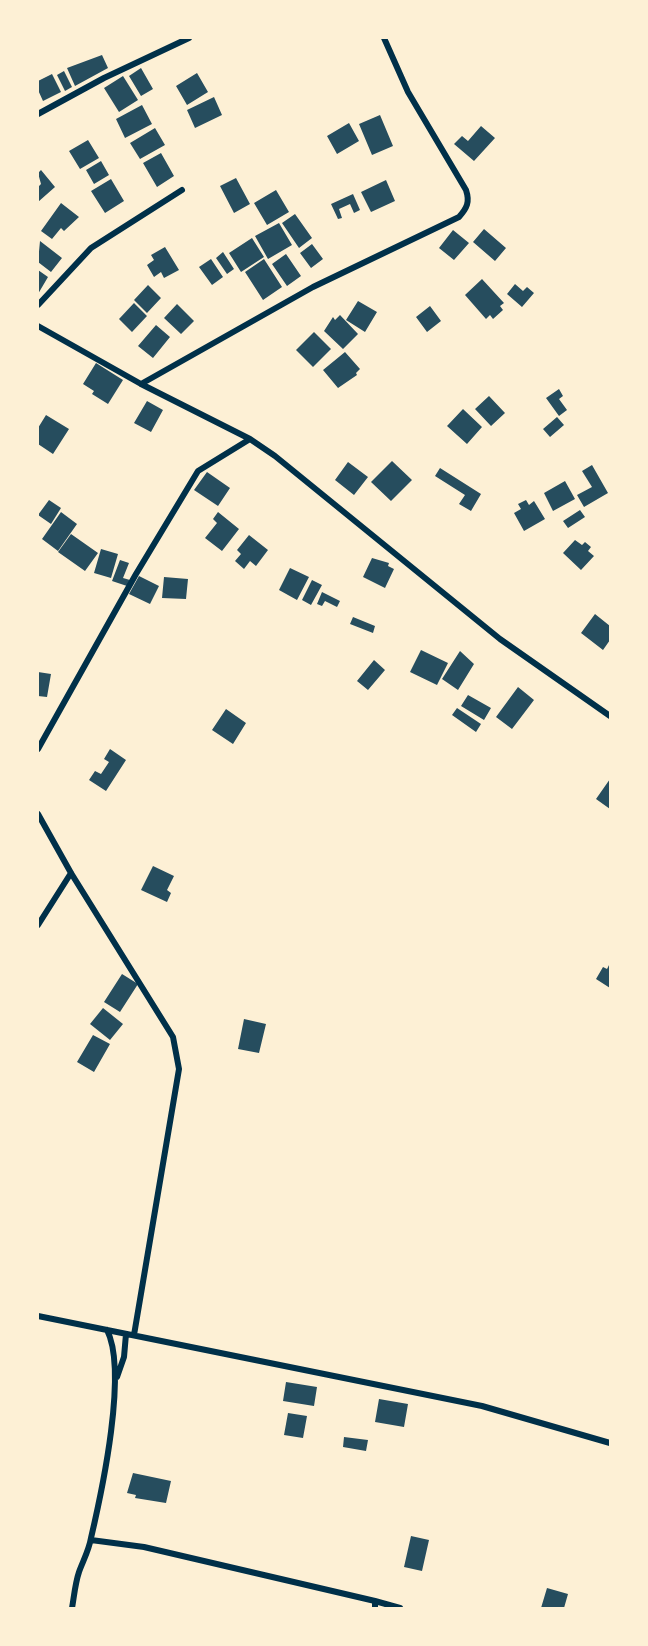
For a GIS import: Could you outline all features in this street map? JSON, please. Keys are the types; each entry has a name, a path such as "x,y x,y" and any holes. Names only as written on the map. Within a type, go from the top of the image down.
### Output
{"street":[{"path":"38,114 104,78 189,38"},
{"path":"141,384 313,286 459,217 465,211 469,198 466,190 408,92 384,38"},
{"path":"38,305 91,248 182,190"},
{"path":"38,326 141,384 250,439 275,456 500,639 610,716"},
{"path":"38,749 136,574 198,471 250,439"},
{"path":"38,814 70,873 173,1036 179,1070 134,1335"},
{"path":"38,925 70,873"},
{"path":"38,1316 482,1406 610,1443"},
{"path":"107,1330 112,1340 116,1383"},
{"path":"72,1608 78,1575 91,1540 116,1383 124,1357 126,1334"},
{"path":"91,1540 144,1547 375,1605 400,1608"}],"building":[{"path":"102,55 108,68 75,86 67,68"},
{"path":"141,68 153,89 141,96 129,76"},
{"path":"64,71 72,87 65,91 57,75"},
{"path":"197,73 208,92 187,105 176,86"},
{"path":"52,74 61,92 43,101 38,90 38,81"},
{"path":"123,76 138,100 119,112 104,88"},
{"path":"214,97 222,115 195,128 187,110"},
{"path":"142,105 152,124 125,138 116,119"},
{"path":"380,115 393,146 372,155 359,124"},
{"path":"349,123 359,141 337,154 327,136"},
{"path":"481,126 495,138 474,161 454,144 462,136 468,141"},
{"path":"155,128 165,145 140,159 130,143"},
{"path":"88,140 99,158 80,169 69,151"},
{"path":"161,153 174,176 157,187 143,163"},
{"path":"101,161 109,175 94,184 86,170"},
{"path":"41,170 55,187 38,202 38,187 41,184 38,173"},
{"path":"236,178 250,204 234,213 220,186"},
{"path":"111,179 124,201 105,213 91,191"},
{"path":"386,180 395,201 371,212 361,192"},
{"path":"276,190 289,212 267,225 254,203"},
{"path":"353,194 360,210 354,213 350,204 339,209 342,218 338,219 331,204"},
{"path":"61,203 79,217 64,231 61,228 52,239 41,231"},
{"path":"295,214 312,238 299,248 282,223"},
{"path":"279,223 292,245 268,259 255,236"},
{"path":"484,229 506,248 495,261 473,242"},
{"path":"453,230 469,243 454,260 439,248"},
{"path":"252,238 264,257 241,272 229,253"},
{"path":"40,241 62,258 51,272 38,262"},
{"path":"312,244 323,259 311,268 300,253"},
{"path":"165,247 179,270 164,278 161,272 154,277 147,265 154,260 151,255"},
{"path":"223,252 234,269 227,274 216,258"},
{"path":"286,254 301,276 287,286 272,264"},
{"path":"211,259 223,277 212,285 199,267"},
{"path":"264,259 282,287 263,300 245,272"},
{"path":"38,270 48,277 38,294"},
{"path":"482,279 504,303 500,306 503,310 493,319 490,315 486,319 465,295"},
{"path":"515,284 523,291 527,287 534,293 522,307 507,294"},
{"path":"148,285 161,298 147,313 134,300"},
{"path":"358,301 377,312 365,332 346,320"},
{"path":"134,303 147,316 132,332 119,319"},
{"path":"177,304 194,321 181,334 164,318"},
{"path":"430,306 441,321 427,332 416,317"},
{"path":"340,315 358,334 343,349 324,331 333,317 335,320"},
{"path":"156,325 170,337 153,358 138,346"},
{"path":"314,332 331,349 313,367 296,350"},
{"path":"345,352 360,369 357,375 338,388 323,370"},
{"path":"96,363 123,380 108,404 92,394 94,391 83,384"},
{"path":"559,389 563,396 559,399 567,410 559,416 546,398"},
{"path":"489,396 505,413 491,426 475,409"},
{"path":"147,401 163,410 151,432 134,423"},
{"path":"463,409 482,427 467,444 447,426"},
{"path":"46,415 69,429 53,454 38,444 38,428"},
{"path":"557,417 564,425 550,437 543,429"},
{"path":"392,461 412,480 391,501 371,482"},
{"path":"348,462 368,477 354,495 335,480"},
{"path":"592,465 608,493 584,507 577,495 592,487 582,471"},
{"path":"440,468 481,494 471,511 459,504 465,495 435,476"},
{"path":"207,472 230,488 218,506 194,490"},
{"path":"565,481 575,499 553,511 544,493"},
{"path":"49,500 61,508 51,524 38,515"},
{"path":"526,500 529,505 534,501 545,519 524,531 514,513 521,509 518,504"},
{"path":"580,510 585,517 568,528 563,521"},
{"path":"61,512 77,524 58,551 42,539"},
{"path":"218,512 239,529 222,551 205,538 217,523 213,519"},
{"path":"71,534 98,553 85,571 58,552"},
{"path":"249,535 268,550 256,566 250,561 244,569 235,561 241,554 237,550"},
{"path":"575,540 582,545 585,542 591,547 588,551 594,556 581,570 563,553"},
{"path":"101,549 118,554 111,578 94,573"},
{"path":"372,558 389,563 388,566 394,569 385,588 363,577"},
{"path":"120,560 129,563 123,578 130,580 127,586 112,581"},
{"path":"290,568 309,577 297,600 279,590"},
{"path":"139,576 159,586 150,604 129,594"},
{"path":"164,577 188,579 186,599 162,598"},
{"path":"312,580 322,585 311,605 302,600"},
{"path":"322,592 340,601 337,607 325,601 322,606 317,604"},
{"path":"595,614 610,626 610,640 603,650 581,633"},
{"path":"353,617 375,626 373,633 350,624"},
{"path":"421,650 448,663 437,685 410,672"},
{"path":"460,651 474,664 458,690 442,679"},
{"path":"374,660 385,670 368,690 357,681"},
{"path":"38,672 51,674 47,697 38,696"},
{"path":"518,687 534,700 512,729 496,717"},
{"path":"468,695 491,708 484,720 461,706"},
{"path":"457,708 481,724 476,732 452,715"},
{"path":"226,709 246,723 233,744 212,730"},
{"path":"110,749 126,760 106,791 89,780 95,771 101,774 109,762 104,759"},
{"path":"610,779 610,809 596,799"},
{"path":"153,866 174,876 167,890 171,893 167,902 141,890"},
{"path":"610,963 610,988 596,979 603,967 607,969"},
{"path":"122,974 138,984 120,1012 104,1002"},
{"path":"103,1008 123,1024 110,1040 90,1024"},
{"path":"244,1019 266,1024 259,1053 238,1049"},
{"path":"93,1035 110,1044 94,1072 77,1062"},
{"path":"286,1382 317,1387 314,1406 283,1401"},
{"path":"379,1399 408,1404 404,1427 375,1422"},
{"path":"288,1413 307,1416 303,1438 284,1435"},
{"path":"344,1437 368,1440 366,1451 343,1447"},
{"path":"133,1473 171,1481 166,1503 135,1498 136,1495 127,1493"},
{"path":"411,1536 429,1540 422,1571 404,1567"},
{"path":"547,1588 568,1594 564,1608 541,1608"}]}
